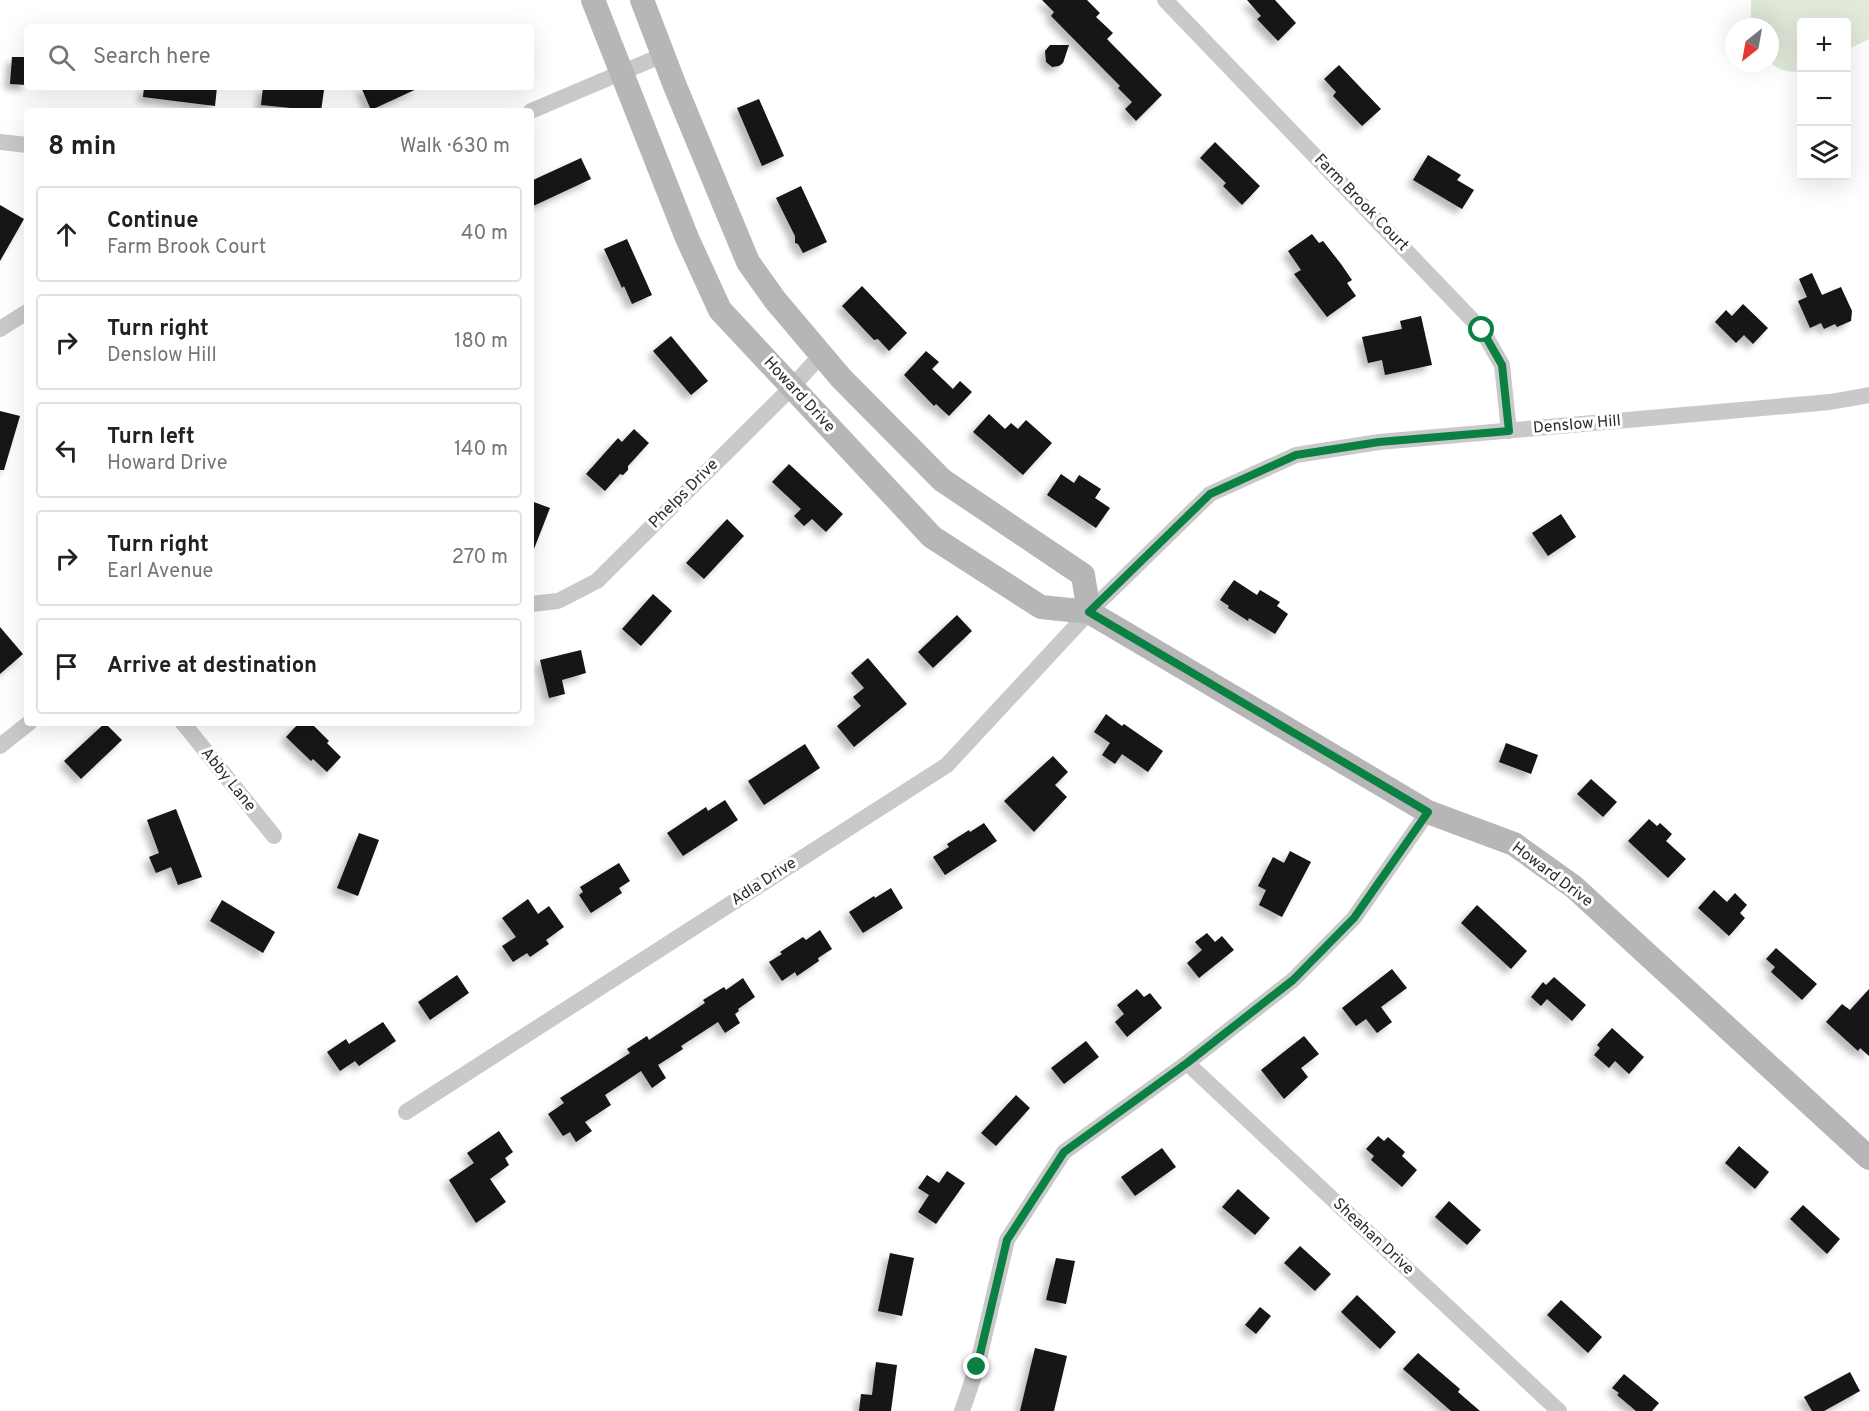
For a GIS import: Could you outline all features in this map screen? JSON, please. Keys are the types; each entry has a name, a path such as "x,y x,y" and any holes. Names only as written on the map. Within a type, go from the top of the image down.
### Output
{"street":[{"name":"Howard Drive","path":"593,0 687,238 720,310 932,537 1041,607 1089,612 1428,812 1514,844 1574,887 1869,1158"},
{"path":"642,0 748,262 775,300 841,378 942,480 1083,575 1089,612"},
{"name":"Farm Brook Court","path":"1165,0 1482,330 1502,365 1509,431"},
{"path":"534,110 663,55"},
{"path":"0,142 24,145"},
{"path":"0,329 24,314"},
{"name":"Phelps Drive","path":"534,604 558,601 597,581 791,388 821,355"},
{"name":"Denslow Hill","path":"1089,612 1210,494 1296,455 1379,442 1819,403 1869,395"},
{"name":"Adla Drive","path":"406,1112 947,765 1089,612"},
{"path":"0,746 25,726"},
{"name":"Abby Lane","path":"185,726 274,836"},
{"path":"962,1411 977,1367 1007,1240 1064,1152 1187,1063 1293,980 1354,918 1428,812"},
{"name":"Sheahan Drive","path":"1187,1063 1559,1411"}],"green space":[{"path":"1751,0 1869,0 1869,39 1851,48 1851,18 1797,18 1797,71 1784,71 1779,68 1779,18 1751,18"}],"building":[{"path":"1042,0 1087,0 1100,13 1096,17 1113,33 1107,39 1162,95 1136,121 1125,109 1132,102 1118,88 1120,86 1051,16 1054,12"},
{"path":"1247,0 1275,0 1296,23 1278,41 1257,19 1261,16"},
{"path":"1050,45 1069,45 1063,63 1059,66 1052,67 1046,62 1045,51"},
{"path":"12,57 24,57 24,85 10,84"},
{"path":"1339,65 1381,109 1362,126 1333,96 1336,92 1324,79"},
{"path":"144,90 217,90 215,106 143,97"},
{"path":"263,90 324,90 321,108 261,105"},
{"path":"362,90 414,90 375,108 370,108"},
{"path":"759,99 784,156 762,166 737,108"},
{"path":"1215,142 1260,186 1242,205 1223,186 1226,183 1200,158"},
{"path":"1428,155 1461,175 1457,180 1474,190 1462,209 1413,180"},
{"path":"581,158 591,179 534,206 534,180"},
{"path":"801,186 827,242 803,253 795,243 795,236 776,198"},
{"path":"0,205 24,219 0,261"},
{"path":"1312,234 1319,243 1323,241 1341,264 1352,280 1347,283 1356,296 1327,317 1294,274 1301,270 1288,251"},
{"path":"627,239 652,295 632,304 604,249"},
{"path":"1812,273 1822,295 1841,287 1852,311 1851,321 1837,327 1835,324 1824,329 1821,323 1810,328 1798,301 1807,297 1799,279"},
{"path":"862,286 907,333 889,351 878,339 874,340 842,306"},
{"path":"1743,304 1768,328 1753,344 1744,335 1736,343 1715,322 1726,310 1732,316"},
{"path":"1421,316 1432,365 1385,375 1382,360 1368,363 1362,337 1402,329 1400,321"},
{"path":"671,336 708,381 691,395 653,351"},
{"path":"926,351 939,362 932,369 953,389 960,381 972,392 949,416 936,404 934,406 904,375"},
{"path":"0,411 20,416 4,470 0,470"},
{"path":"989,414 1005,429 1011,423 1018,429 1026,420 1052,443 1023,475 973,432"},
{"path":"634,429 649,443 628,466 628,470 623,475 620,474 605,491 586,474 618,438 622,442"},
{"path":"789,464 843,514 826,532 812,519 804,526 794,516 801,509 772,482"},
{"path":"1061,474 1074,483 1079,475 1101,489 1095,498 1110,508 1096,528 1047,495"},
{"path":"534,502 550,508 534,549"},
{"path":"1561,514 1576,537 1548,556 1532,533"},
{"path":"727,519 744,536 704,579 686,563"},
{"path":"1234,580 1257,595 1260,590 1280,602 1277,606 1288,614 1275,634 1249,618 1248,621 1220,600"},
{"path":"653,594 672,611 641,646 622,629"},
{"path":"957,615 972,631 933,668 918,652"},
{"path":"0,627 23,654 0,674"},
{"path":"581,650 586,673 562,680 565,694 549,698 540,660"},
{"path":"868,658 907,704 854,747 837,726 861,706 853,697 864,688 851,673"},
{"path":"1106,714 1163,751 1148,772 1122,754 1115,764 1102,755 1110,743 1094,732"},
{"path":"102,726 108,726 122,740 81,779 64,761"},
{"path":"296,726 314,726 341,757 327,772 313,759 311,761 286,737"},
{"path":"1506,743 1538,755 1531,774 1499,762"},
{"path":"805,744 820,768 764,805 748,781"},
{"path":"1053,756 1068,772 1055,785 1067,797 1034,832 1004,801"},
{"path":"1591,779 1617,802 1603,817 1577,794"},
{"path":"725,800 738,820 683,856 667,833 706,807 708,811"},
{"path":"176,809 202,877 178,885 171,867 156,873 149,857 159,853 147,820"},
{"path":"1649,819 1657,826 1660,823 1672,834 1666,841 1686,859 1668,878 1628,841"},
{"path":"984,823 997,841 945,875 933,857 949,847 947,844"},
{"path":"359,833 379,840 358,896 337,888"},
{"path":"1290,851 1311,862 1282,917 1259,905 1266,890 1258,886 1273,857 1284,863"},
{"path":"619,863 630,881 619,888 622,893 591,913 579,895 583,892 580,887"},
{"path":"891,888 903,908 863,933 849,912"},
{"path":"1714,890 1727,902 1735,893 1747,905 1740,913 1745,918 1729,936 1698,908"},
{"path":"528,899 538,914 549,906 564,927 546,940 549,944 530,957 527,953 513,962 502,946 516,937 502,918"},
{"path":"222,900 275,932 263,953 210,921"},
{"path":"1477,905 1527,951 1511,969 1461,923"},
{"path":"820,930 832,949 797,976 795,972 782,981 769,962 803,937 806,940"},
{"path":"1207,933 1215,942 1222,936 1234,950 1199,978 1187,963 1202,950 1195,942"},
{"path":"1776,948 1817,984 1802,1000 1771,972 1775,967 1766,959"},
{"path":"1392,969 1407,988 1381,1007 1392,1022 1377,1033 1366,1019 1356,1026 1342,1008"},
{"path":"457,975 469,993 430,1020 418,1002"},
{"path":"1554,977 1586,1005 1572,1021 1547,999 1541,1006 1531,997 1543,982 1546,985"},
{"path":"743,978 755,997 738,1009 739,1011 735,1014 740,1023 725,1033 718,1022 681,1046 683,1049 658,1065 666,1078 652,1088 641,1071 605,1095 611,1105 585,1122 592,1131 576,1142 570,1132 563,1136 548,1114 564,1103 560,1098 630,1053 627,1049 647,1036 649,1040 705,1003 703,1000 724,987 726,990"},
{"path":"1137,989 1144,997 1150,993 1162,1008 1127,1037 1115,1022 1124,1014 1117,1005"},
{"path":"1869,989 1869,1056 1860,1048 1858,1051 1826,1022 1842,1004 1850,1010"},
{"path":"383,1022 396,1041 359,1066 355,1061 340,1071 327,1052 346,1039 349,1044"},
{"path":"1612,1028 1644,1057 1629,1074 1615,1061 1609,1068 1594,1055 1600,1048 1597,1045"},
{"path":"1304,1036 1319,1054 1301,1068 1308,1077 1284,1099 1261,1070"},
{"path":"1086,1041 1099,1057 1064,1084 1051,1068"},
{"path":"1016,1095 1030,1108 996,1146 981,1133"},
{"path":"499,1131 513,1152 505,1158 509,1165 490,1179 506,1202 476,1223 449,1180 474,1163 467,1153"},
{"path":"1378,1136 1384,1141 1388,1137 1405,1152 1402,1156 1417,1170 1402,1187 1371,1160 1374,1156 1366,1149"},
{"path":"1739,1146 1769,1172 1755,1189 1725,1163"},
{"path":"1162,1148 1176,1167 1135,1196 1121,1177"},
{"path":"947,1171 965,1183 936,1224 918,1212 929,1195 918,1188 927,1175 939,1183"},
{"path":"1238,1189 1270,1218 1255,1235 1222,1207"},
{"path":"1449,1201 1481,1230 1467,1245 1435,1217"},
{"path":"1803,1205 1840,1239 1827,1254 1790,1219"},
{"path":"1300,1246 1331,1274 1315,1291 1284,1263"},
{"path":"890,1253 914,1258 902,1316 878,1311"},
{"path":"1056,1258 1075,1261 1066,1304 1046,1300"},
{"path":"1357,1295 1396,1332 1380,1349 1341,1312"},
{"path":"1561,1300 1602,1337 1588,1353 1547,1315"},
{"path":"1260,1307 1271,1316 1256,1334 1245,1325"},
{"path":"1035,1348 1067,1356 1054,1411 1020,1411"},
{"path":"1418,1353 1460,1389 1458,1392 1480,1411 1451,1411 1403,1369"},
{"path":"876,1362 897,1365 891,1411 859,1411 861,1394 872,1395"},
{"path":"1850,1372 1860,1391 1824,1411 1812,1411 1804,1397"},
{"path":"1624,1374 1659,1403 1652,1411 1636,1411 1617,1395 1619,1393 1612,1388"}],"route":[{"path":"977,1367 1007,1240 1064,1152 1187,1063 1293,980 1354,918 1428,812 1089,612 1210,494 1296,455 1379,442 1509,431 1502,365 1482,330"}]}
